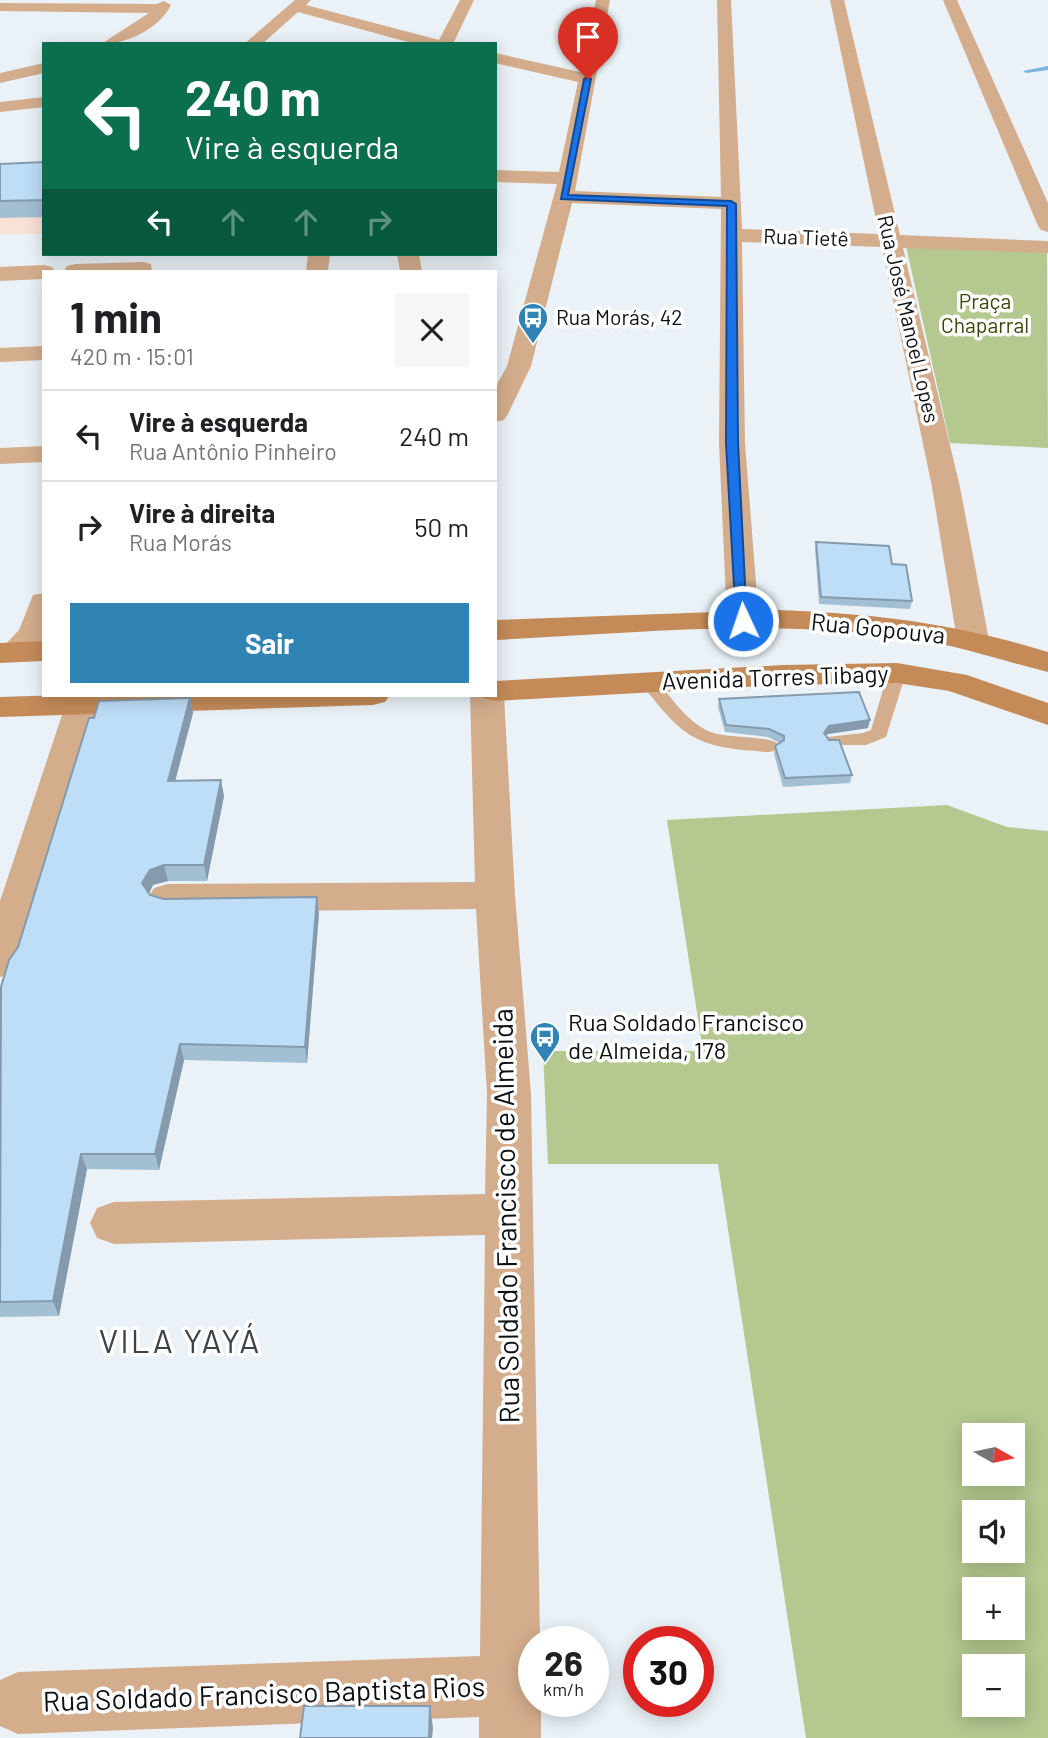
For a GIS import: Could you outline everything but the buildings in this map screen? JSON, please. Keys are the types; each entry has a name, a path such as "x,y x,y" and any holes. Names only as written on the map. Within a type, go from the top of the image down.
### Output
{"main road":[{"name":"Rua Gopouva","path":"497,630 845,620 973,640 1048,662"},
{"name":"Avenida Torres Tibagy","path":"497,691 783,675 897,673 955,682 1048,715"},
{"path":"0,707 300,697"}],"street":[{"path":"446,42 467,0"},
{"path":"497,407 565,187 603,0"},
{"path":"724,0 731,204 732,443 743,621"},
{"name":"Rua José Manoel Lopes","path":"837,0 864,109 890,242 946,487 973,640"},
{"path":"946,1 993,94 1048,226"},
{"path":"254,42 301,2 428,42"},
{"path":"0,7 164,5"},
{"path":"112,42 164,5"},
{"path":"11,23 55,7"},
{"path":"497,58 588,79"},
{"path":"0,78 42,68"},
{"path":"0,107 42,102"},
{"path":"497,176 565,187 731,204"},
{"name":"Rua Tietê","path":"731,235 1048,247"},
{"path":"86,270 144,265"},
{"path":"0,274 42,272"},
{"path":"0,355 42,353"},
{"path":"0,456 42,454"},
{"path":"27,644 42,607"},
{"name":"Rua Soldado Francisco de Almeida","path":"487,697 495,895 509,1094 510,1711"},
{"path":"0,962 83,703"},
{"path":"168,898 495,895"},
{"path":"114,1223 509,1214"},
{"name":"Rua Soldado Francisco Baptista Rios","path":"18,1703 510,1711"}],"lane":[{"path":"835,741 866,739 879,733 897,673"},
{"path":"649,682 682,724 694,733 719,743 771,746"}],"shaded area":[{"path":"42,167 42,234 0,234 0,172"}],"green space":[{"name":"Praça Chaparral","path":"906,246 1047,252 1048,448 950,443"},
{"path":"947,805 1007,827 1048,831 1048,1738 806,1738 718,1164 548,1164 543,1051 703,1051 667,820"}],"waterway":[{"path":"1026,71 1048,68"}],"place":[{"name":"Rua Morás, 42","path":"533,345"},
{"name":"Rua Soldado Francisco de Almeida, 178","path":"545,1064"}],"district":[{"name":"VILA YAYÁ","path":"180,1341"}],"route":[{"path":"588,79 564,197 731,204 732,443 743,621"}]}
